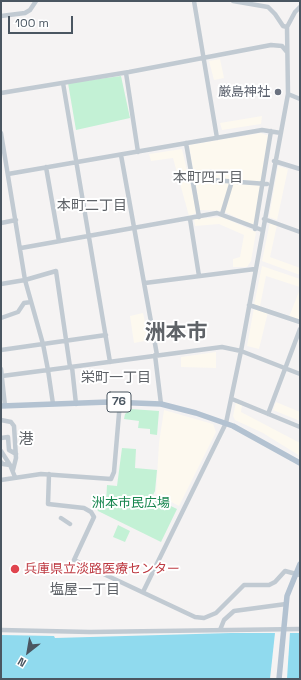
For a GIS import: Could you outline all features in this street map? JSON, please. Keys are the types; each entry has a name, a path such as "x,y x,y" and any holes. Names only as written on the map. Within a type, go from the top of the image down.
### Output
{"main road":[{"name":"76","path":"3,406 120,402 161,404 192,411 226,423 300,462"},
{"path":"279,679 286,604 298,574 300,564"}],"street":[{"path":"1,16 25,13 30,10 36,1"},
{"path":"194,1 217,138"},
{"path":"233,1 268,7 283,26 287,27"},
{"path":"143,592 226,423 232,399 274,161 288,94 286,52 287,27 295,12 300,7"},
{"path":"1,93 126,73 271,45 282,46 286,52"},
{"path":"126,73 138,152"},
{"path":"63,83 90,236 110,362"},
{"path":"288,94 300,98"},
{"path":"8,174 262,130 281,133"},
{"path":"255,229 261,184 271,132"},
{"path":"1,133 3,158 8,174 25,280 43,344 53,404"},
{"path":"186,143 199,217"},
{"path":"121,155 141,275 145,283 156,355 161,404"},
{"path":"274,161 300,170"},
{"path":"46,167 59,241"},
{"path":"192,175 211,172 212,180 267,184"},
{"path":"222,214 232,181"},
{"path":"20,248 217,213 255,229 262,230"},
{"path":"190,219 199,276"},
{"path":"264,219 300,232"},
{"path":"1,223 16,220"},
{"path":"145,283 255,269"},
{"path":"1,284 25,280 56,271 76,404"},
{"path":"1,318 18,312 24,303 31,302"},
{"path":"249,305 300,322"},
{"path":"268,414 300,329"},
{"path":"1,350 106,334"},
{"path":"2,376 151,358 156,355 222,347 241,351 300,374"},
{"path":"1,369 3,406"},
{"path":"232,399 300,427"},
{"path":"1,480 15,477 49,474 105,480 112,477 120,402"},
{"path":"1,420 12,422 14,426 16,454 15,465 11,467"},
{"path":"1,438 8,437 9,450 16,454"},
{"path":"1,451 11,467 15,477"},
{"path":"1,462 11,467"},
{"path":"1,466 11,467"},
{"path":"49,474 48,504 84,508 91,512 94,517 74,560 200,618 218,611 244,585 269,585 275,582 285,571 298,574"},
{"path":"61,518 70,524"},
{"path":"220,630 224,620 234,611 286,604"},
{"path":"1,630 90,632 300,629"}],"shaded area":[{"path":"220,59 224,78 214,80 209,61"},
{"path":"262,116 261,124 222,130 220,123"},
{"path":"261,133 272,137 256,227 223,211 200,210 189,145"},
{"path":"182,149 196,209 196,213 189,216 173,158 151,161 149,154"},
{"path":"278,166 288,169 277,220 269,217"},
{"path":"222,217 256,232 251,261 247,267 233,267 233,259 240,257 244,235 219,224 195,226 194,219"},
{"path":"270,222 277,225 270,257 300,268 300,275 262,261"},
{"path":"262,266 300,279 300,287 266,276 260,306 254,305"},
{"path":"300,289 300,321 289,317"},
{"path":"254,308 268,312 259,349 247,346"},
{"path":"143,313 149,340 134,343 130,316"},
{"path":"216,352 216,368 181,367 181,357"},
{"path":"236,402 242,405 241,412 300,443 300,456 263,433 235,420 233,416"},
{"path":"276,402 300,412 300,421 273,410"},
{"path":"164,410 213,424 216,432 179,506 156,494 159,443"}],"green space":[{"path":"121,76 130,118 76,130 68,83"},
{"path":"131,409 159,411 157,435 150,434 150,429 138,428 139,421 124,419 125,414"},
{"name":"洲本市民広場","path":"122,448 136,449 135,468 157,470 155,491 152,497 177,509 161,542 98,511 94,503 106,503 107,485 117,486"},
{"path":"118,525 130,531 125,542 113,537"}],"water":[{"path":"231,633 300,633 300,679 1,679 1,635 54,636 55,638"}],"pier":[{"path":"290,632 287,679 270,679 275,633"}],"place":[{"name":"厳島神社","path":"278,92"},
{"name":"兵庫県立淡路医療センター","path":"15,569"}],"district":[{"name":"本町四丁目","path":"208,178"},
{"name":"本町二丁目","path":"92,206"},
{"name":"洲本市","path":"176,333"},
{"name":"栄町一丁目","path":"116,378"},
{"name":"港","path":"26,440"},
{"name":"塩屋一丁目","path":"85,590"}]}
